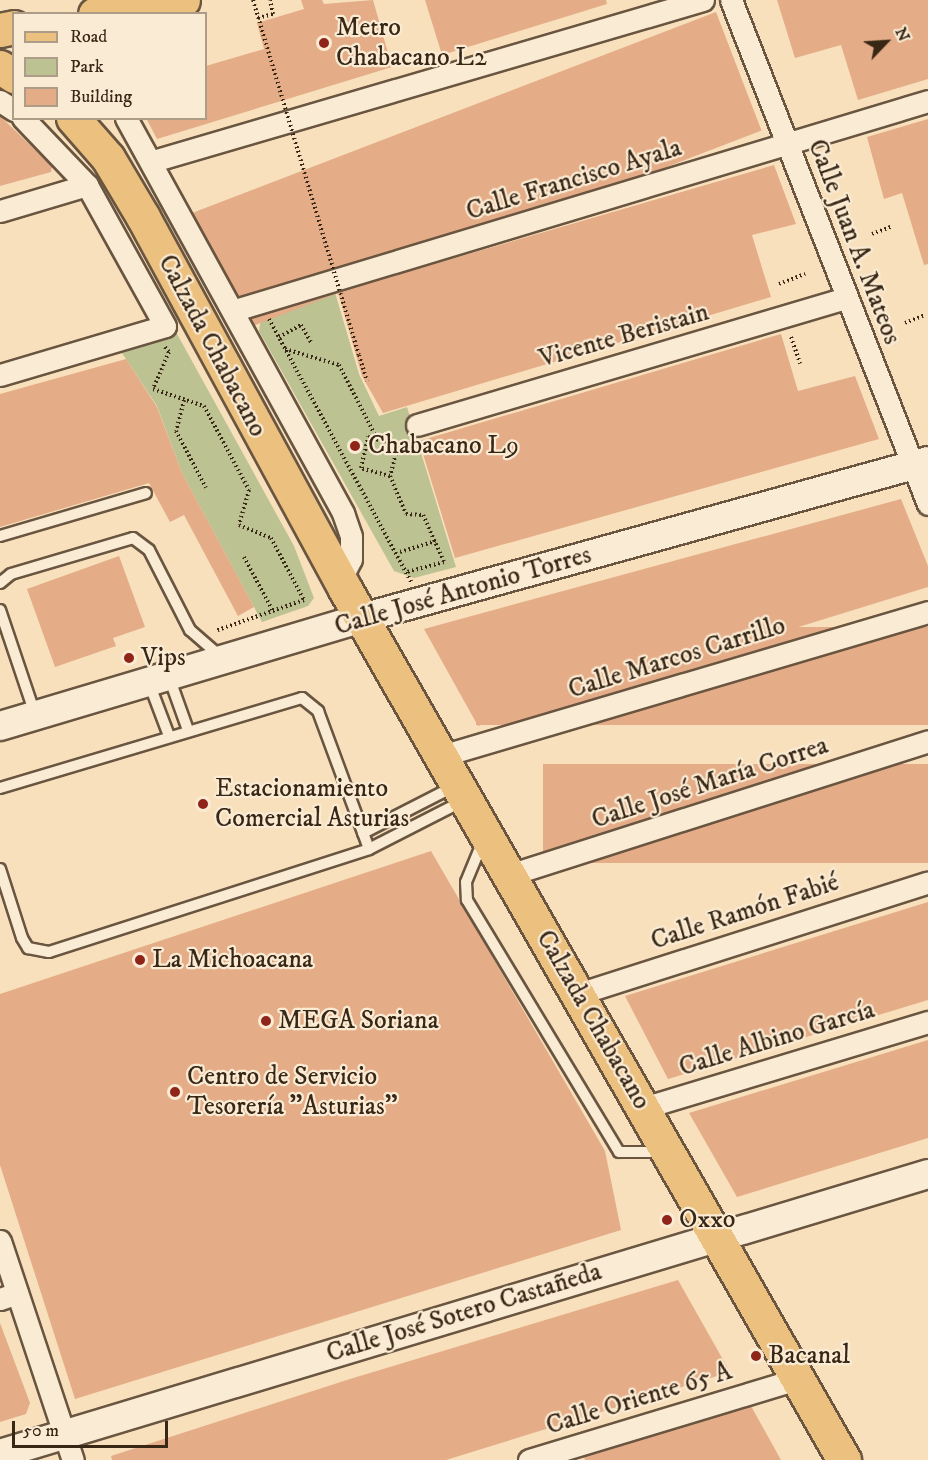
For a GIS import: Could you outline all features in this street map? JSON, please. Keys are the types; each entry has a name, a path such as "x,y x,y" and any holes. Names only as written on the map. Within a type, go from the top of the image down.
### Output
{"main road":[{"path":"124,11 183,0"},
{"name":"Calzada Chabacano","path":"75,120 108,158 143,217 340,581 844,1460"}],"street":[{"path":"153,161 703,0"},
{"name":"Calle Juan A. Mateos","path":"731,0 847,298 921,463 928,504"},
{"name":"Calle Francisco Ayala","path":"235,310 928,101"},
{"name":"Calzada Chabacano","path":"26,120 87,185 165,326"},
{"name":"Calzada Chabacano","path":"127,120 153,161 235,310 343,513 351,536 351,559 340,581"},
{"path":"0,211 87,185"},
{"name":"Vicente Beristain","path":"417,425 847,298"},
{"path":"0,375 165,326"},
{"name":"Calle José Antonio Torres","path":"0,726 362,618 921,463"},
{"name":"Calle Marcos Carrillo","path":"441,756 928,612"},
{"name":"Calle José María Correa","path":"509,875 928,741"},
{"name":"Calle Ramón Fabié","path":"578,994 928,882"},
{"name":"Calle Albino García","path":"643,1108 928,1022"},
{"name":"Calle José Sotero Castañeda","path":"0,1454 69,1447 717,1237 928,1174"},
{"path":"0,1241 9,1296 69,1447"},
{"name":"Calle Oriente 65 A","path":"530,1460 798,1379"}],"lane":[{"path":"0,536 146,493"},
{"path":"0,584 11,574 133,538 149,550 190,630 225,660"},
{"path":"0,609 36,716"},
{"path":"159,680 188,730"},
{"path":"159,680 170,735"},
{"path":"0,788 291,698 311,702 369,849"},
{"path":"363,833 462,792"},
{"path":"0,869 22,938 28,948 49,952 369,849 462,792"},
{"path":"486,834 466,882 467,900 619,1152 668,1152"}],"path":[{"path":"253,0 367,381"},
{"path":"258,18 273,14 270,0"},
{"path":"872,234 893,226"},
{"path":"779,284 805,274"},
{"path":"260,303 422,602"},
{"path":"905,323 925,315"},
{"path":"279,337 301,325 310,342"},
{"path":"165,326 162,341 168,352 153,389 204,406 249,490 239,525 271,538 304,600 206,634"},
{"path":"791,337 800,363"},
{"path":"285,349 339,364 377,439"},
{"path":"184,400 176,431 206,488"},
{"path":"352,473 360,468 368,437 398,445 390,476 406,514 423,515 444,562 406,572"},
{"path":"360,468 390,476"},
{"path":"400,552 435,541"},
{"path":"244,557 273,611"}],"green space":[{"path":"334,289 359,374 379,416 407,407 456,567 414,578 394,571 259,331 261,317 273,307"},
{"path":"171,323 294,546 314,598 308,606 262,622 182,473 157,406 122,353 166,339"}],"building":[{"name":"Metro Chabacano L2","path":"301,0 322,0 324,4 373,0 392,67 157,139 147,120 207,120 207,66 264,49 257,23 304,9"},
{"path":"425,0 606,0 607,4 442,55"},
{"path":"777,0 928,0 928,79 858,100 841,45 795,58"},
{"path":"716,12 762,131 233,333 188,215"},
{"path":"0,116 52,166 51,172 0,186"},
{"path":"928,119 928,264 924,265 902,193 884,199 867,137"},
{"path":"774,165 796,224 752,235 771,297 383,413 362,376 338,292"},
{"path":"781,334 798,391 855,376 879,439 455,558 419,441"},
{"path":"126,359 157,407 182,473 254,607 238,616 184,515 170,522 149,483 0,527 0,394"},
{"path":"901,499 928,566 928,587 478,726 424,629"},
{"path":"119,556 145,627 113,638 116,646 55,667 27,589"},
{"path":"476,627 928,627 928,725 476,725"},
{"path":"543,764 928,764 928,863 543,863"},
{"path":"431,851 605,1151 621,1230 75,1399 0,1165 0,994"},
{"path":"928,902 928,1000 668,1079 625,996"},
{"path":"928,1040 928,1138 737,1197 689,1113"},
{"path":"678,1280 730,1372 446,1460 112,1460 111,1456 350,1379"},
{"path":"0,1323 30,1403 26,1414 0,1422"},
{"path":"751,1406 781,1460 585,1460 584,1457"}],"place":[{"name":"Metro Chabacano L2","path":"324,43"},
{"name":"Chabacano L9","path":"355,446"},
{"name":"Vips","path":"129,658"},
{"name":"Estacionamiento Comercial Asturias","path":"203,804"},
{"name":"La Michoacana","path":"140,960"},
{"name":"MEGA Soriana","path":"266,1021"},
{"name":"Centro de Servicio Tesorería \"Asturias\"","path":"175,1092"},
{"name":"Oxxo","path":"667,1220"},
{"name":"Bacanal","path":"756,1356"}]}
